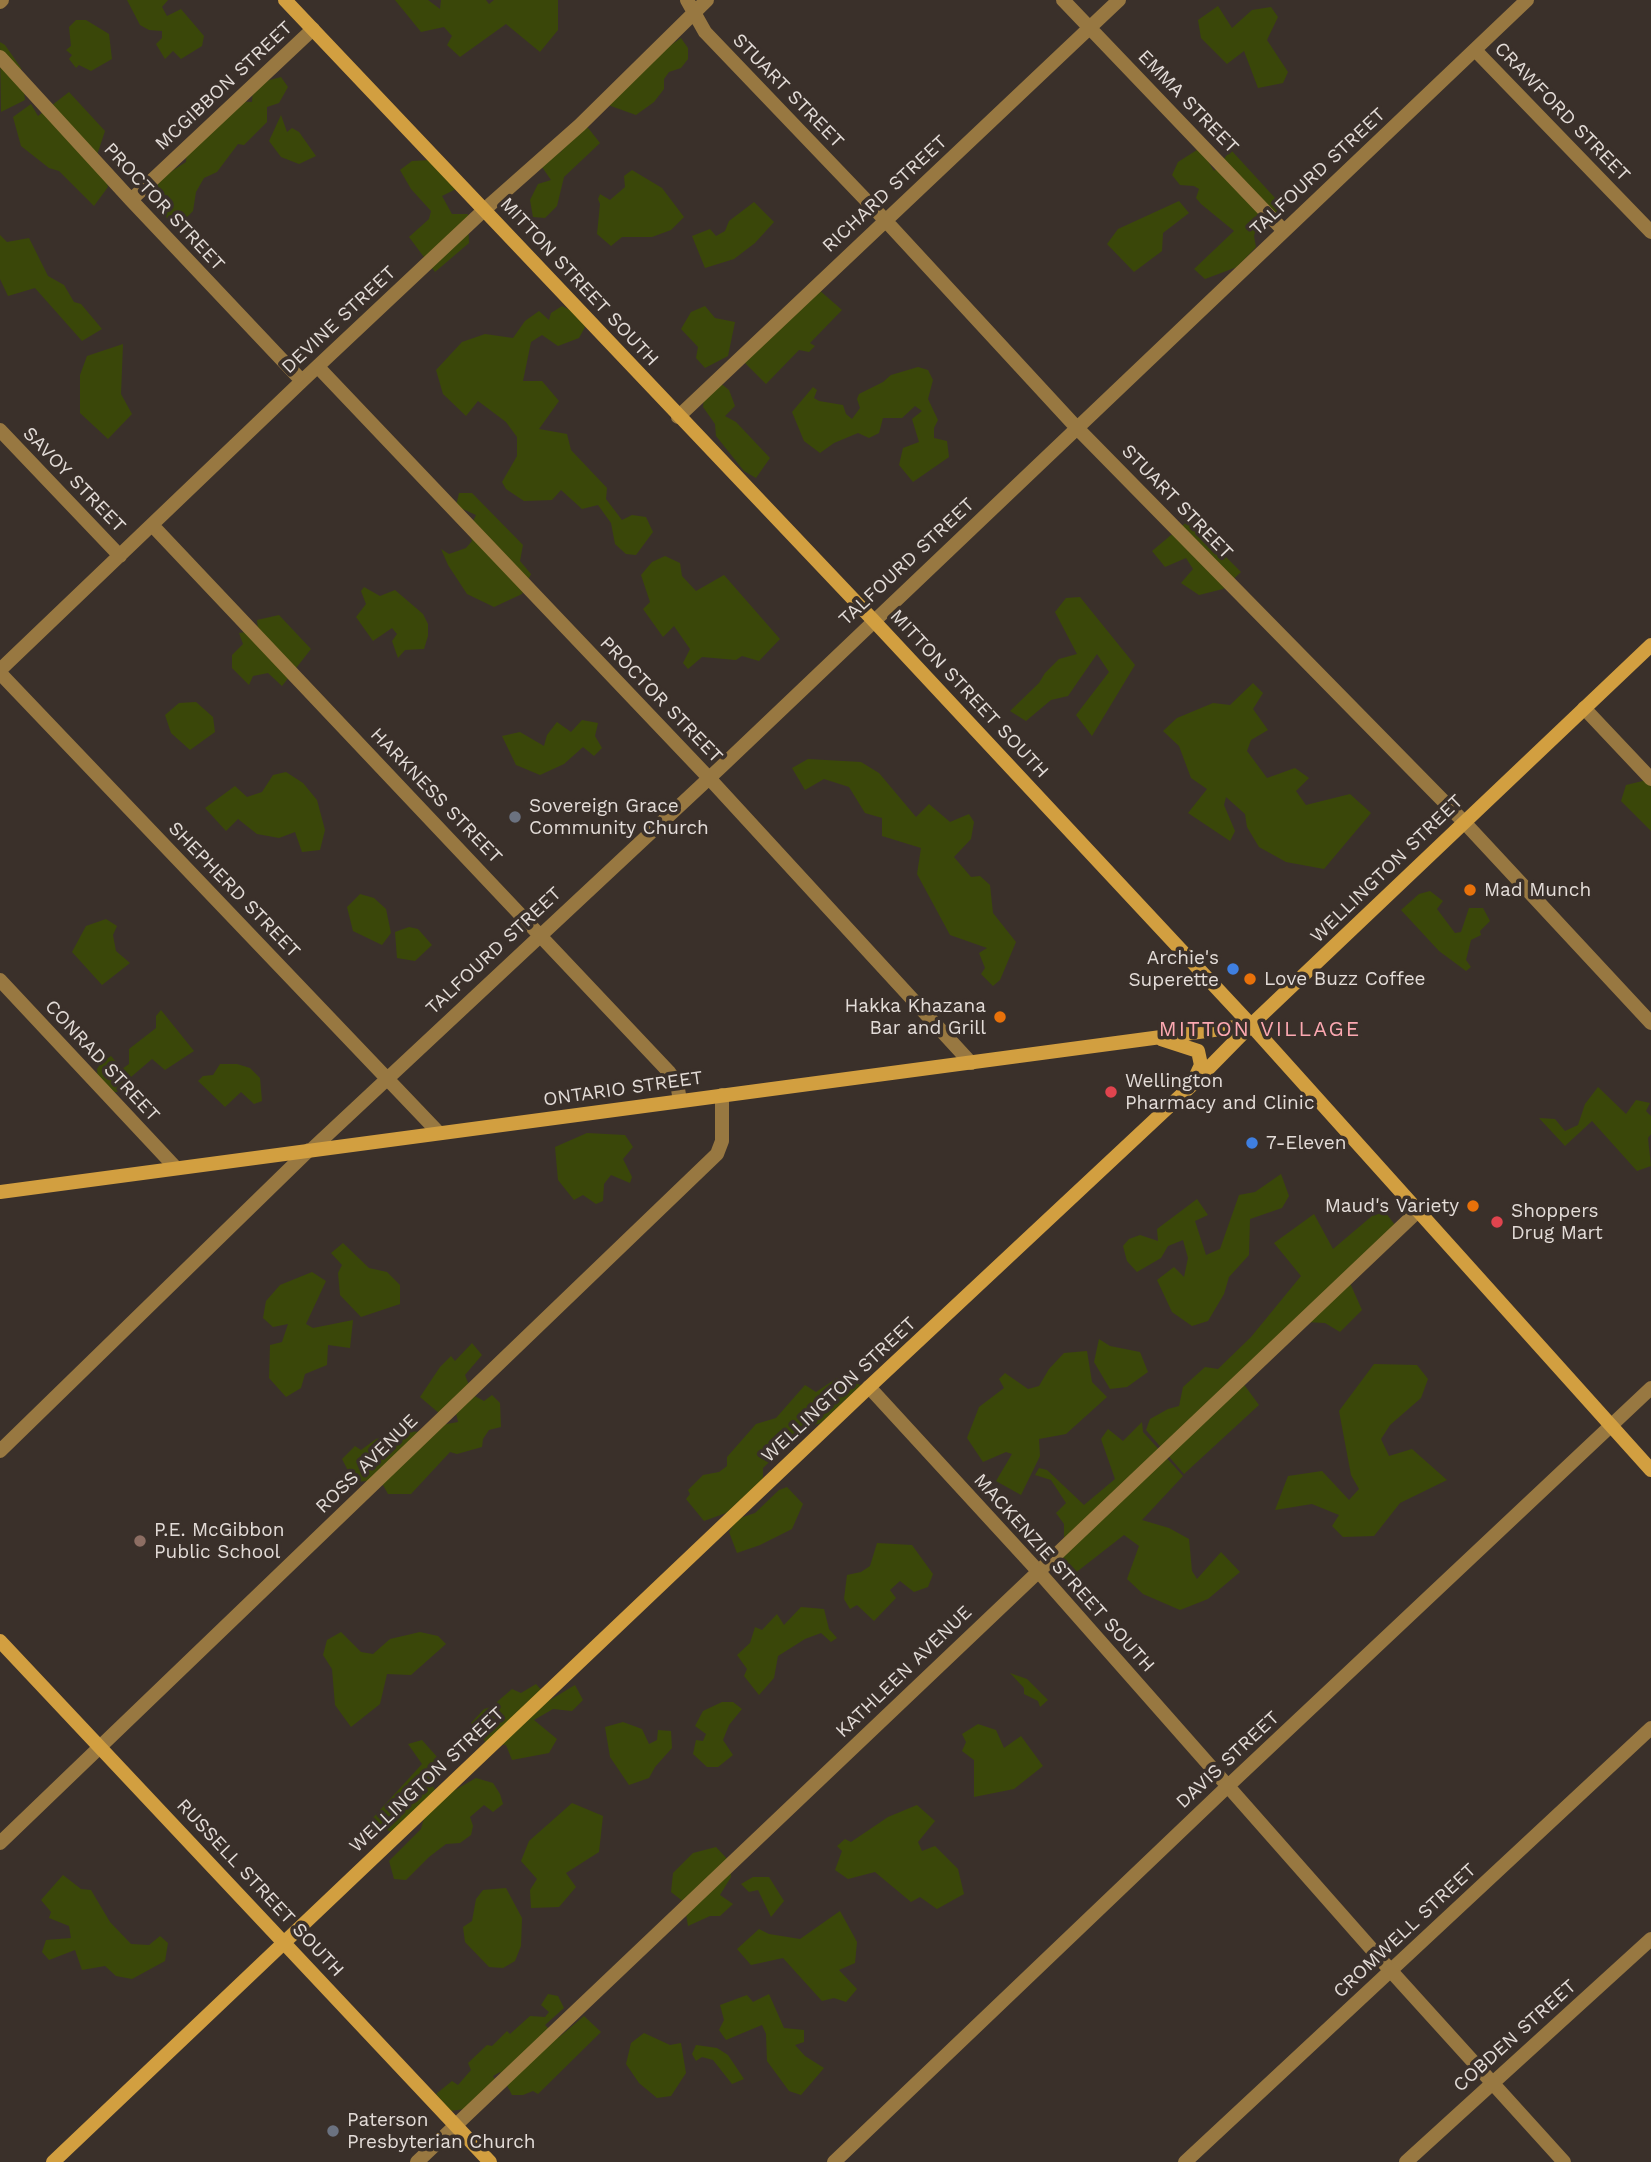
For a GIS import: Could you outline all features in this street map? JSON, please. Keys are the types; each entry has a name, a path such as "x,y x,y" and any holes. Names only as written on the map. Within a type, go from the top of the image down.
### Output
{"street":[{"name":"MITTON STREET SOUTH","path":"285,0 873,620 1251,1025 1651,1470"},
{"name":"DEVINE STREET","path":"0,672 302,381 484,210 580,125 690,7 707,0"},
{"name":"EMMA STREET","path":"1063,0 1284,231"},
{"name":"RICHARD STREET","path":"678,417 1119,0"},
{"name":"TALFOURD STREET","path":"0,1451 310,1150 709,778 1527,0"},
{"name":"STUART STREET","path":"690,7 705,32 885,220 1077,428 1464,822 1651,1023"},
{"name":"MCGIBBON STREET","path":"131,200 313,29"},
{"name":"CRAWFORD STREET","path":"1475,50 1651,232"},
{"name":"PROCTOR STREET","path":"0,57 302,381"},
{"name":"PROCTOR STREET","path":"318,367 709,778 971,1063"},
{"name":"SAVOY STREET","path":"0,430 120,556"},
{"name":"HARKNESS STREET","path":"152,525 669,1072 677,1083 680,1101"},
{"name":"WELLINGTON STREET","path":"53,2162 869,1387 1192,1085 1251,1025 1651,645"},
{"name":"SHEPHERD STREET","path":"0,672 439,1133"},
{"path":"1584,708 1651,779"},
{"name":"CONRAD STREET","path":"0,980 176,1168"},
{"name":"ONTARIO STREET","path":"0,1192 1251,1025"},
{"path":"1156,1037 1198,1051 1201,1065 1192,1085"},
{"name":"ROSS AVENUE","path":"0,1843 717,1154 722,1141 722,1095"},
{"name":"KATHLEEN AVENUE","path":"417,2162 1419,1210"},
{"name":"MACKENZIE STREET SOUTH","path":"869,1387 1038,1571 1391,1971 1564,2162"},
{"name":"DAVIS STREET","path":"834,2162 1651,1388"},
{"name":"RUSSELL STREET SOUTH","path":"0,1641 491,2162"},
{"name":"CROMWELL STREET","path":"1185,2162 1651,1728"},
{"name":"COBDEN STREET","path":"1406,2162 1651,1939"}],"green space":[{"path":"127,0 168,0 162,7 167,16 181,9 204,36 202,46 181,59 173,51 165,59 156,44 162,38 162,31 149,30 140,25"},
{"path":"395,0 428,0 440,9 441,0 486,0 489,4 494,0 558,0 558,30 540,52 506,24 460,57 447,45 452,36 444,27 421,32"},
{"path":"1218,6 1232,28 1252,10 1271,7 1278,17 1267,40 1288,72 1283,83 1258,88 1244,51 1227,64 1201,38 1198,20"},
{"path":"76,20 86,20 109,34 112,59 91,71 79,65 76,68 69,59 72,55 66,50 71,46 69,27"},
{"path":"681,38 688,48 688,59 681,68 669,72 664,79 664,89 654,102 636,115 608,105 608,89"},
{"path":"0,42 21,68 25,100 1,112"},
{"path":"281,77 288,87 279,103 267,107 267,122 244,145 238,144 217,172 204,178 196,192 193,211 181,223 168,220 157,202 158,180 186,162 187,143 232,101 252,102 253,88"},
{"path":"69,92 105,131 97,155 108,187 94,206 59,171 49,168 21,146 13,117 31,104 38,116"},
{"path":"281,115 287,132 292,128 299,132 316,156 299,164 281,157 269,141"},
{"path":"585,124 600,143 564,177 557,206 545,218 533,217 530,200 538,184 551,180 542,167 549,154 561,152 568,136"},
{"path":"1200,148 1214,171 1231,150 1276,199 1279,217 1257,225 1254,236 1256,247 1237,267 1205,279 1194,269 1234,231 1196,198 1199,189 1180,185 1172,175 1178,162"},
{"path":"431,160 460,187 442,196 452,214 468,214 469,243 435,272 409,237 429,219 431,211 411,189 400,170 412,161"},
{"path":"632,170 662,188 684,217 671,230 652,237 622,237 611,246 597,234 600,204 598,199 600,194 610,200 625,187 624,176"},
{"path":"1179,201 1189,213 1163,233 1162,251 1134,272 1107,244 1118,229"},
{"path":"754,202 774,222 755,243 734,259 705,268 692,236 710,229 716,236 725,231 729,221"},
{"path":"0,235 7,242 29,238 48,276 64,285 74,302 81,304 102,329 82,341 35,288 8,296 0,279"},
{"path":"818,289 842,310 810,343 815,346 809,352 799,350 766,384 741,359"},
{"path":"562,306 576,313 585,327 579,338 558,346 542,335 531,342 523,381 542,381 559,401 539,429 567,434 571,450 607,488 606,499 622,520 632,515 646,517 653,532 636,555 626,554 615,544 611,523 598,505 582,509 561,490 552,500 524,501 506,489 502,482 517,456 517,437 506,422 478,401 466,416 443,394 436,370 462,342 485,334 513,338 525,321 539,311 549,320 551,313"},
{"path":"705,306 715,318 735,322 728,356 705,368 696,358 698,347 681,329 691,312"},
{"path":"123,344 121,394 132,414 108,439 80,413 80,375 87,356"},
{"path":"918,367 928,370 933,380 928,399 938,420 934,428 934,438 947,441 949,457 913,482 899,465 903,448 919,442 912,419 922,411 915,406 902,418 883,418 879,433 869,438 858,433 834,443 820,453 804,441 792,412 813,387 817,390 814,398 843,405 846,414 852,419 860,408 857,399 859,394 891,375"},
{"path":"714,378 729,390 735,406 725,416 736,422 770,458 756,478 744,471 716,436 715,424 703,407 705,387"},
{"path":"459,493 472,493 523,545 520,561 531,574 522,594 494,607 467,594 441,549 449,554 466,548 472,541 468,532 476,515 456,506"},
{"path":"1189,520 1241,572 1223,589 1199,595 1181,583 1193,569 1186,558 1165,567 1152,551"},
{"path":"665,556 680,563 682,576 696,591 724,575 780,639 759,661 742,656 736,660 702,657 688,669 683,663 690,649 674,626 663,637 643,609 650,602 641,575 652,562"},
{"path":"364,587 380,596 395,590 423,614 428,624 424,649 405,650 398,658 392,641 397,634 392,628 373,641 356,617 366,604 361,591"},
{"path":"1080,597 1135,665 1092,736 1076,715 1109,672 1097,654 1068,696 1051,700 1026,721 1010,711 1059,659 1077,654 1055,612 1066,598"},
{"path":"279,615 311,649 282,686 268,673 253,676 249,685 232,668 232,655 243,644 239,633 258,630 257,620"},
{"path":"1253,683 1263,693 1253,709 1268,730 1251,740 1247,751 1267,778 1295,768 1309,778 1296,791 1306,805 1350,794 1371,813 1324,869 1286,862 1259,847 1247,827 1245,814 1226,797 1224,805 1235,831 1230,841 1188,813 1207,789 1191,778 1179,746 1163,731 1177,718 1213,703 1230,705"},
{"path":"196,702 213,717 215,732 190,750 171,733 165,715 179,703"},
{"path":"582,720 598,723 595,736 602,748 594,756 583,747 564,764 540,775 516,765 502,736 520,732 544,746 547,735 557,722 571,732"},
{"path":"808,759 861,762 879,773 916,817 929,804 950,822 969,814 974,822 971,839 954,857 971,877 980,876 990,885 993,913 1016,942 1000,980 993,986 981,974 985,968 979,953 987,948 950,935 917,874 921,848 882,836 882,818 865,813 849,787 824,779 805,790 792,768"},
{"path":"286,772 303,783 317,800 325,830 320,850 302,852 295,832 279,838 257,834 238,819 226,831 205,808 235,786 247,797 262,792 273,775"},
{"path":"1651,779 1651,831 1621,801 1626,785"},
{"path":"1430,891 1443,901 1437,909 1455,933 1461,932 1469,908 1483,908 1490,921 1480,931 1481,935 1471,940 1466,960 1471,967 1466,971 1439,951 1401,910 1419,894"},
{"path":"360,894 374,898 386,909 391,933 382,945 353,931 347,907"},
{"path":"106,919 117,926 113,935 116,951 130,963 102,985 72,952 86,926"},
{"path":"409,927 418,929 432,945 415,961 397,958 395,932"},
{"path":"161,1010 194,1051 165,1070 152,1059 131,1077 133,1082 117,1092 108,1092 98,1079 97,1069 111,1056 122,1069 129,1064 129,1049 156,1028 156,1016"},
{"path":"220,1064 237,1064 250,1068 260,1078 262,1101 254,1104 241,1092 225,1107 198,1081 203,1076 213,1075"},
{"path":"1598,1087 1626,1114 1636,1100 1650,1103 1646,1111 1651,1116 1651,1134 1648,1138 1651,1166 1637,1171 1592,1121 1565,1146 1539,1118 1555,1119 1565,1131 1578,1125 1585,1104"},
{"path":"587,1133 625,1135 633,1147 623,1159 632,1177 630,1183 611,1175 604,1184 603,1201 596,1204 583,1195 574,1200 558,1180 555,1147"},
{"path":"1281,1174 1289,1196 1282,1208 1250,1219 1249,1255 1229,1277 1224,1294 1208,1321 1192,1326 1172,1312 1157,1280 1174,1267 1184,1277 1188,1258 1183,1240 1168,1246 1161,1258 1137,1272 1127,1261 1123,1246 1129,1239 1140,1235 1158,1241 1157,1229 1197,1199 1208,1215 1195,1221 1206,1255 1220,1249 1239,1195 1255,1192"},
{"path":"1385,1212 1402,1234 1350,1283 1362,1310 1340,1332 1325,1323 1307,1322 1237,1375 1259,1405 1184,1474 1146,1430 1150,1419 1179,1406 1183,1387 1205,1367 1218,1369 1251,1337 1301,1276 1274,1243 1314,1214 1333,1249 1372,1216"},
{"path":"343,1243 369,1268 387,1272 400,1285 400,1304 361,1317 340,1295 338,1273 342,1265 331,1253"},
{"path":"312,1272 326,1281 306,1324 313,1328 353,1320 350,1348 328,1345 327,1365 305,1374 301,1388 286,1397 269,1378 270,1345 282,1342 288,1324 273,1327 263,1318 266,1301 280,1285"},
{"path":"1099,1339 1110,1346 1140,1352 1148,1372 1127,1387 1110,1389 1094,1362"},
{"path":"472,1343 482,1355 465,1375 470,1388 440,1414 420,1397 440,1367 451,1356 455,1361"},
{"path":"1087,1351 1092,1382 1107,1397 1066,1434 1039,1439 1040,1456 1021,1495 996,1481 1012,1454 1006,1452 983,1462 967,1438 979,1407 1004,1388 999,1379 1005,1373 1028,1389 1039,1386 1049,1369 1064,1353"},
{"path":"1374,1364 1417,1365 1428,1379 1421,1398 1390,1425 1381,1439 1389,1456 1412,1449 1447,1480 1400,1503 1374,1536 1343,1537 1332,1526 1339,1515 1312,1504 1275,1510 1288,1476 1322,1471 1349,1500 1359,1489 1351,1475 1339,1411"},
{"path":"837,1378 861,1385 821,1423 805,1428 763,1468 763,1479 726,1513 704,1521 686,1499 690,1494 688,1490 703,1475 719,1472 727,1466 727,1457 756,1424 776,1418 805,1385 816,1392"},
{"path":"467,1392 484,1401 492,1395 500,1403 501,1427 489,1430 483,1439 482,1447 457,1454 450,1452 411,1494 388,1494 383,1485 373,1481 441,1425 458,1422 454,1404"},
{"path":"1142,1422 1143,1432 1183,1476 1142,1520 1169,1528 1189,1539 1192,1571 1197,1579 1221,1552 1240,1572 1208,1599 1180,1610 1143,1594 1127,1579 1139,1546 1124,1535 1074,1574 1053,1563 1064,1548 1064,1524 1056,1513 1066,1503 1051,1480 1035,1475 1039,1468 1047,1470 1084,1505 1115,1479 1101,1439 1108,1429 1123,1441"},
{"path":"392,1426 421,1432 369,1481 354,1482 342,1459 355,1446 361,1450 376,1439 392,1434"},
{"path":"787,1487 803,1504 792,1529 737,1553 729,1532 737,1519 755,1513 779,1490"},
{"path":"877,1543 912,1545 933,1574 928,1587 914,1592 900,1581 890,1590 896,1598 874,1621 857,1605 850,1609 844,1599 847,1575 861,1572 870,1566"},
{"path":"801,1607 824,1609 829,1629 837,1638 831,1642 821,1633 805,1639 778,1656 774,1678 759,1695 744,1676 747,1669 737,1655 750,1643 755,1627 762,1630 777,1614 784,1625"},
{"path":"341,1632 361,1652 373,1654 390,1639 420,1632 438,1636 446,1644 411,1675 387,1674 380,1704 351,1727 335,1705 332,1669 323,1655 327,1640"},
{"path":"1010,1673 1027,1679 1048,1700 1040,1707 1038,1701 1024,1694 1024,1688"},
{"path":"536,1684 550,1700 575,1685 583,1700 572,1711 553,1709 534,1720 557,1739 549,1753 512,1760 506,1745 486,1743 471,1723 484,1709 491,1707 512,1689 521,1693"},
{"path":"722,1702 733,1702 742,1709 729,1725 723,1740 733,1755 718,1767 707,1767 693,1754 696,1740 703,1741 706,1734 695,1726 703,1711"},
{"path":"623,1722 642,1729 649,1744 657,1740 658,1730 671,1731 672,1748 649,1778 629,1785 610,1757 605,1727"},
{"path":"978,1724 996,1730 1004,1748 1021,1736 1043,1766 1014,1789 974,1797 974,1760 962,1751 966,1742 962,1734"},
{"path":"422,1740 446,1767 433,1787 441,1798 476,1778 493,1783 503,1804 493,1812 484,1805 470,1817 473,1826 471,1835 460,1843 446,1844 406,1880 394,1879 389,1861 421,1829 424,1818 391,1832 370,1821 422,1764 408,1744"},
{"path":"572,1803 603,1816 599,1852 566,1873 576,1887 559,1907 531,1908 530,1890 537,1879 521,1861 529,1841"},
{"path":"917,1805 935,1821 918,1842 922,1851 935,1846 958,1869 964,1894 937,1909 920,1897 911,1902 875,1872 848,1879 835,1870 842,1851 837,1846 845,1839 851,1842 888,1817"},
{"path":"716,1847 730,1862 731,1877 720,1895 733,1904 720,1916 710,1916 688,1926 684,1902 671,1892 673,1873 693,1853"},
{"path":"63,1875 81,1889 91,1890 110,1922 131,1944 149,1945 160,1936 168,1943 165,1961 132,1979 116,1976 105,1966 82,1970 75,1950 49,1960 42,1952 46,1940 71,1938 69,1926 49,1918 51,1912 41,1900"},
{"path":"753,1877 769,1877 784,1901 771,1917 758,1890 749,1892 741,1884"},
{"path":"506,1888 522,1918 521,1946 515,1961 503,1968 489,1967 465,1942 463,1927 472,1921 476,1899 483,1890"},
{"path":"840,1911 857,1942 855,1963 839,1970 857,1989 846,2002 834,1998 822,2001 783,1958 751,1965 737,1949 759,1929 769,1934 800,1939"},
{"path":"548,1994 558,1996 564,2008 545,2025 558,2038 584,2016 601,2032 538,2094 533,2091 512,2095 500,2072 493,2076 501,2091 484,2106 451,2111 436,2094 452,2081 458,2085 471,2070 468,2063 487,2045 492,2046 507,2031 510,2034 530,2016 545,2017 549,2012 541,2005"},
{"path":"769,1994 784,2028 804,2030 804,2042 795,2045 805,2056 824,2068 801,2095 789,2091 767,2061 766,2034 762,2025 726,2040 719,2030 724,2020 720,2005 747,1995 753,2002"},
{"path":"644,2033 670,2045 681,2043 686,2073 671,2096 657,2098 639,2083 626,2064 631,2043"},
{"path":"696,2045 717,2048 728,2055 744,2079 732,2084 713,2060 702,2057 696,2061 692,2054"}],"place":[{"name":"Sovereign Grace Community Church","path":"515,817"},
{"name":"Mad Munch","path":"1470,890"},
{"name":"Archie's Superette","path":"1233,969"},
{"name":"Love Buzz Coffee","path":"1250,979"},
{"name":"Hakka Khazana Bar and Grill","path":"1000,1017"},
{"name":"Wellington Pharmacy and Clinic","path":"1111,1092"},
{"name":"7-Eleven","path":"1252,1143"},
{"name":"Maud's Variety","path":"1473,1206"},
{"name":"Shoppers Drug Mart","path":"1497,1222"},
{"name":"P.E. McGibbon Public School","path":"140,1541"},
{"name":"Paterson Presbyterian Church","path":"333,2131"}],"district":[{"name":"MITTON VILLAGE","path":"1260,1030"}]}
